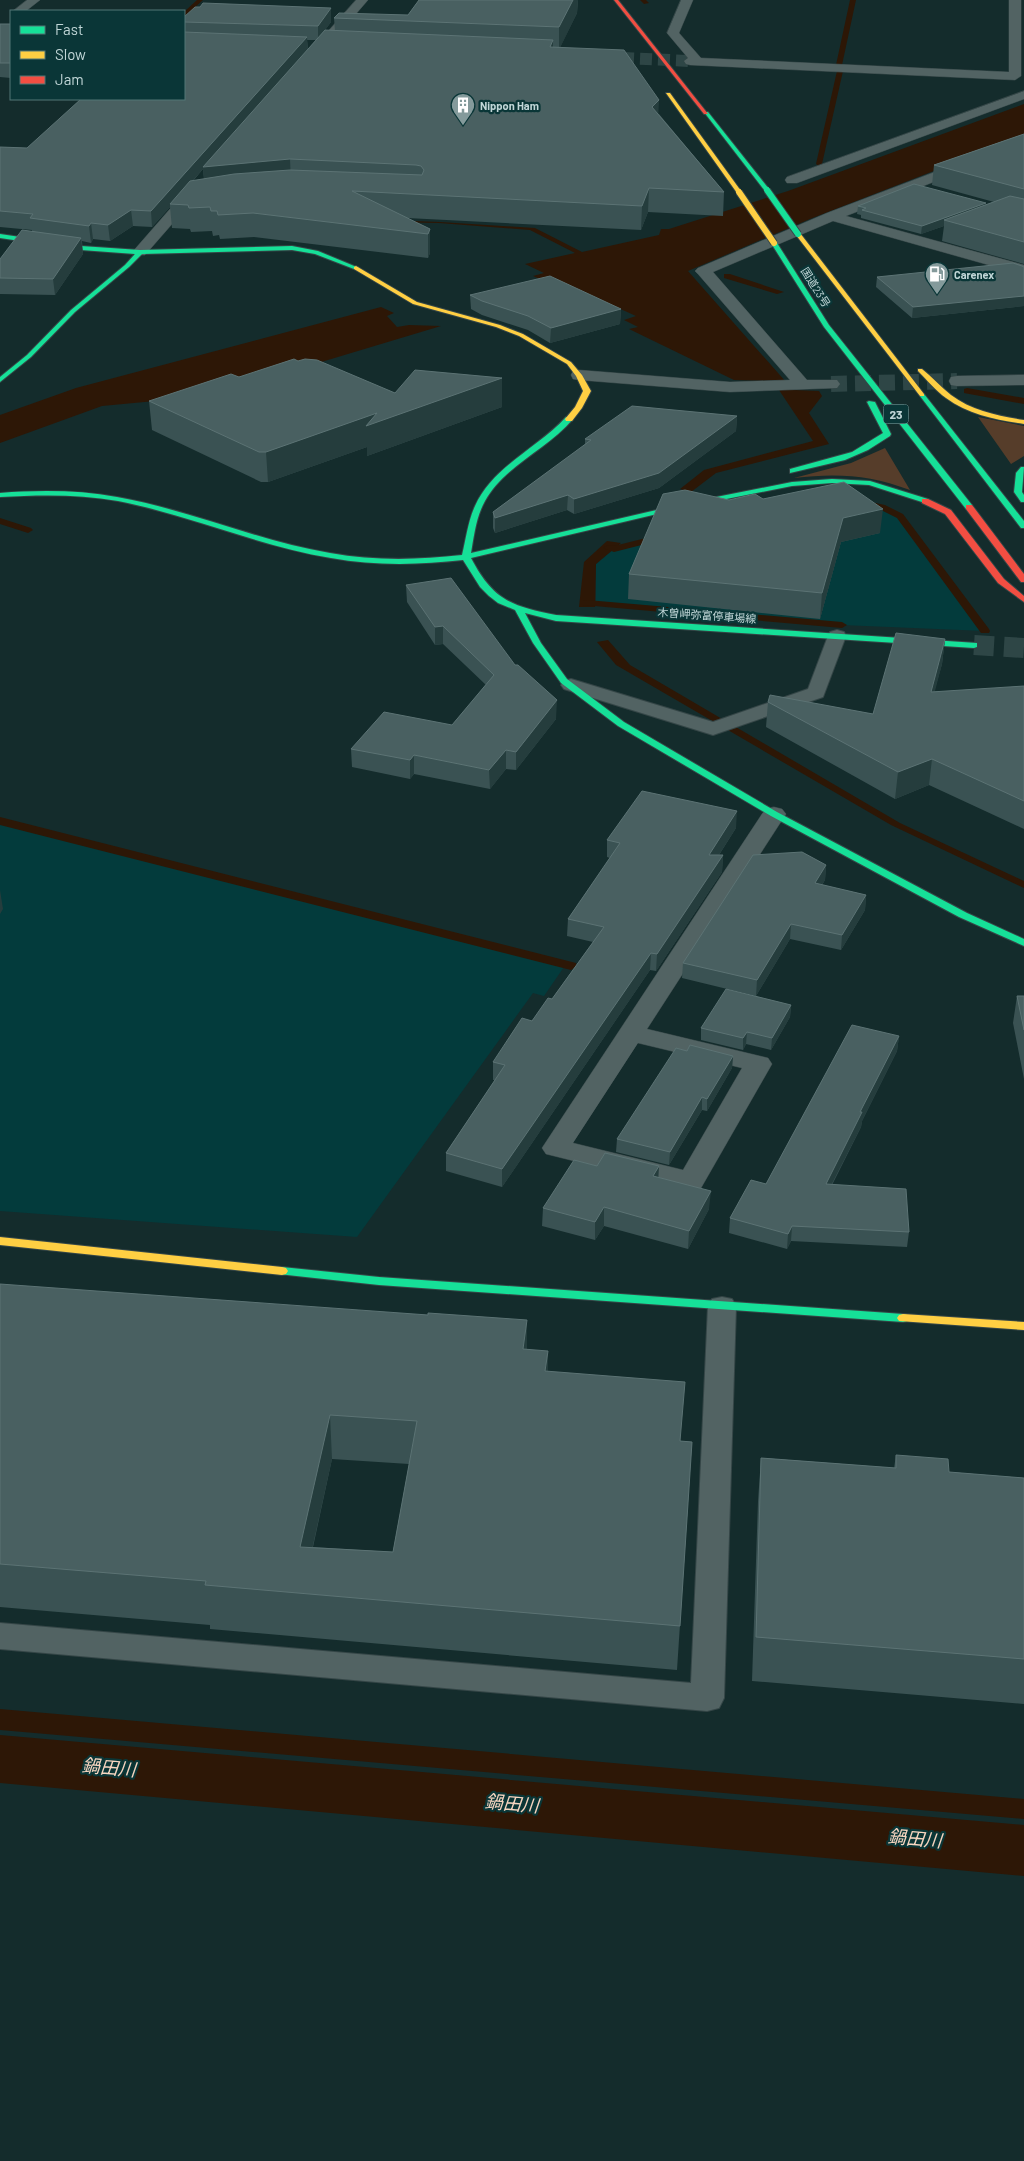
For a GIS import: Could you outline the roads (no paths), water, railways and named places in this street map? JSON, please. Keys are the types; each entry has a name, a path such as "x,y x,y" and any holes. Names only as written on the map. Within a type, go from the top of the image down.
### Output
{"main road":[{"name":"国道23号","path":"616,0 766,190 1024,526"},
{"name":"国道23号","path":"663,87 774,243 826,326 990,533 1024,580"},
{"path":"0,236 80,248 140,252 292,248 335,257 415,303 498,326 521,335 570,363 587,391 581,406 567,424 504,475 486,493 477,509 466,557 429,562 358,560 317,554 118,499 84,494 44,492 0,494"},
{"path":"0,380 29,356 73,311 127,266 140,252"},
{"name":"23","path":"867,322 950,398 968,408 992,416 1024,422"},
{"name":"23","path":"691,504 784,474 855,455 877,443 887,434 870,400 826,326"},
{"path":"1024,469 1020,473 1018,492 1024,500"},
{"name":"23","path":"466,557 691,504 800,483 870,483 932,503 948,512 1001,581 1024,600"},
{"name":"木曽岬弥富停車場線","path":"466,557 476,580 492,598 519,611 556,618 974,645"},
{"path":"519,611 537,643 564,681 622,724 774,814 963,915 1024,944"},
{"path":"0,1241 379,1281 1024,1326"}],"street":[{"path":"20,10 34,0"},
{"path":"341,46 316,48 362,0"},
{"path":"687,0 673,33 694,61 1019,76 1015,0"},
{"path":"792,180 1024,94"},
{"path":"799,385 704,271 832,216 1024,142"},
{"path":"140,252 205,177"},
{"path":"912,185 940,192"},
{"path":"183,203 206,196"},
{"path":"832,216 1024,269"},
{"path":"922,241 941,234"},
{"path":"579,376 730,387 832,384"},
{"path":"957,381 1024,380"},
{"path":"631,1032 758,1064 691,1181 556,1148 631,1032 774,814"}],"lane":[{"path":"571,686 713,728 816,693 837,636"},
{"path":"0,1636 707,1698 722,1306"}],"water":[{"path":"1024,104 1024,136 810,219 688,271 793,390 819,391 822,396 809,413 829,444 716,473 691,492 680,489 704,470 813,441 773,381 734,380 629,329 638,327 624,320 636,316 552,278 542,280 533,276 544,273 525,264 575,253 530,230 439,223 325,221 311,196 296,195 257,195 167,207 0,195 0,193 168,205 246,194 287,192 317,194 331,218 440,222 535,228 582,252 659,235 661,229 669,229 788,191"},
{"path":"381,307 394,313 387,316 397,327 409,325 441,326 208,396 102,406 0,443 0,415 76,388"},
{"path":"607,541 621,543 596,564 595,607 579,607 584,562"},
{"path":"608,640 630,665 900,823 1024,881 1024,888 891,825 616,665 597,642"},
{"path":"0,1709 1024,1799 1024,1819 0,1730"},
{"name":"鍋田川","path":"0,1735 1024,1825 1024,1876 0,1783"}],"waterway":[{"path":"185,14 200,0"},
{"path":"643,0 646,3"},
{"path":"839,65 853,0"},
{"path":"819,164 840,71"},
{"path":"727,276 780,292"},
{"path":"967,391 1024,401"},
{"path":"861,503 882,507 900,516 985,631"},
{"path":"0,521 28,530"},
{"path":"608,548 614,549 662,537"},
{"path":"587,603 842,625"},
{"path":"0,821 571,966"}],"tunnel":[{"path":"622,58 690,61"},
{"path":"831,384 957,381"},
{"path":"974,645 1024,648"}],"place":[{"name":"Nippon Ham","path":"463,126"},
{"name":"Carenex","path":"937,295"}]}
